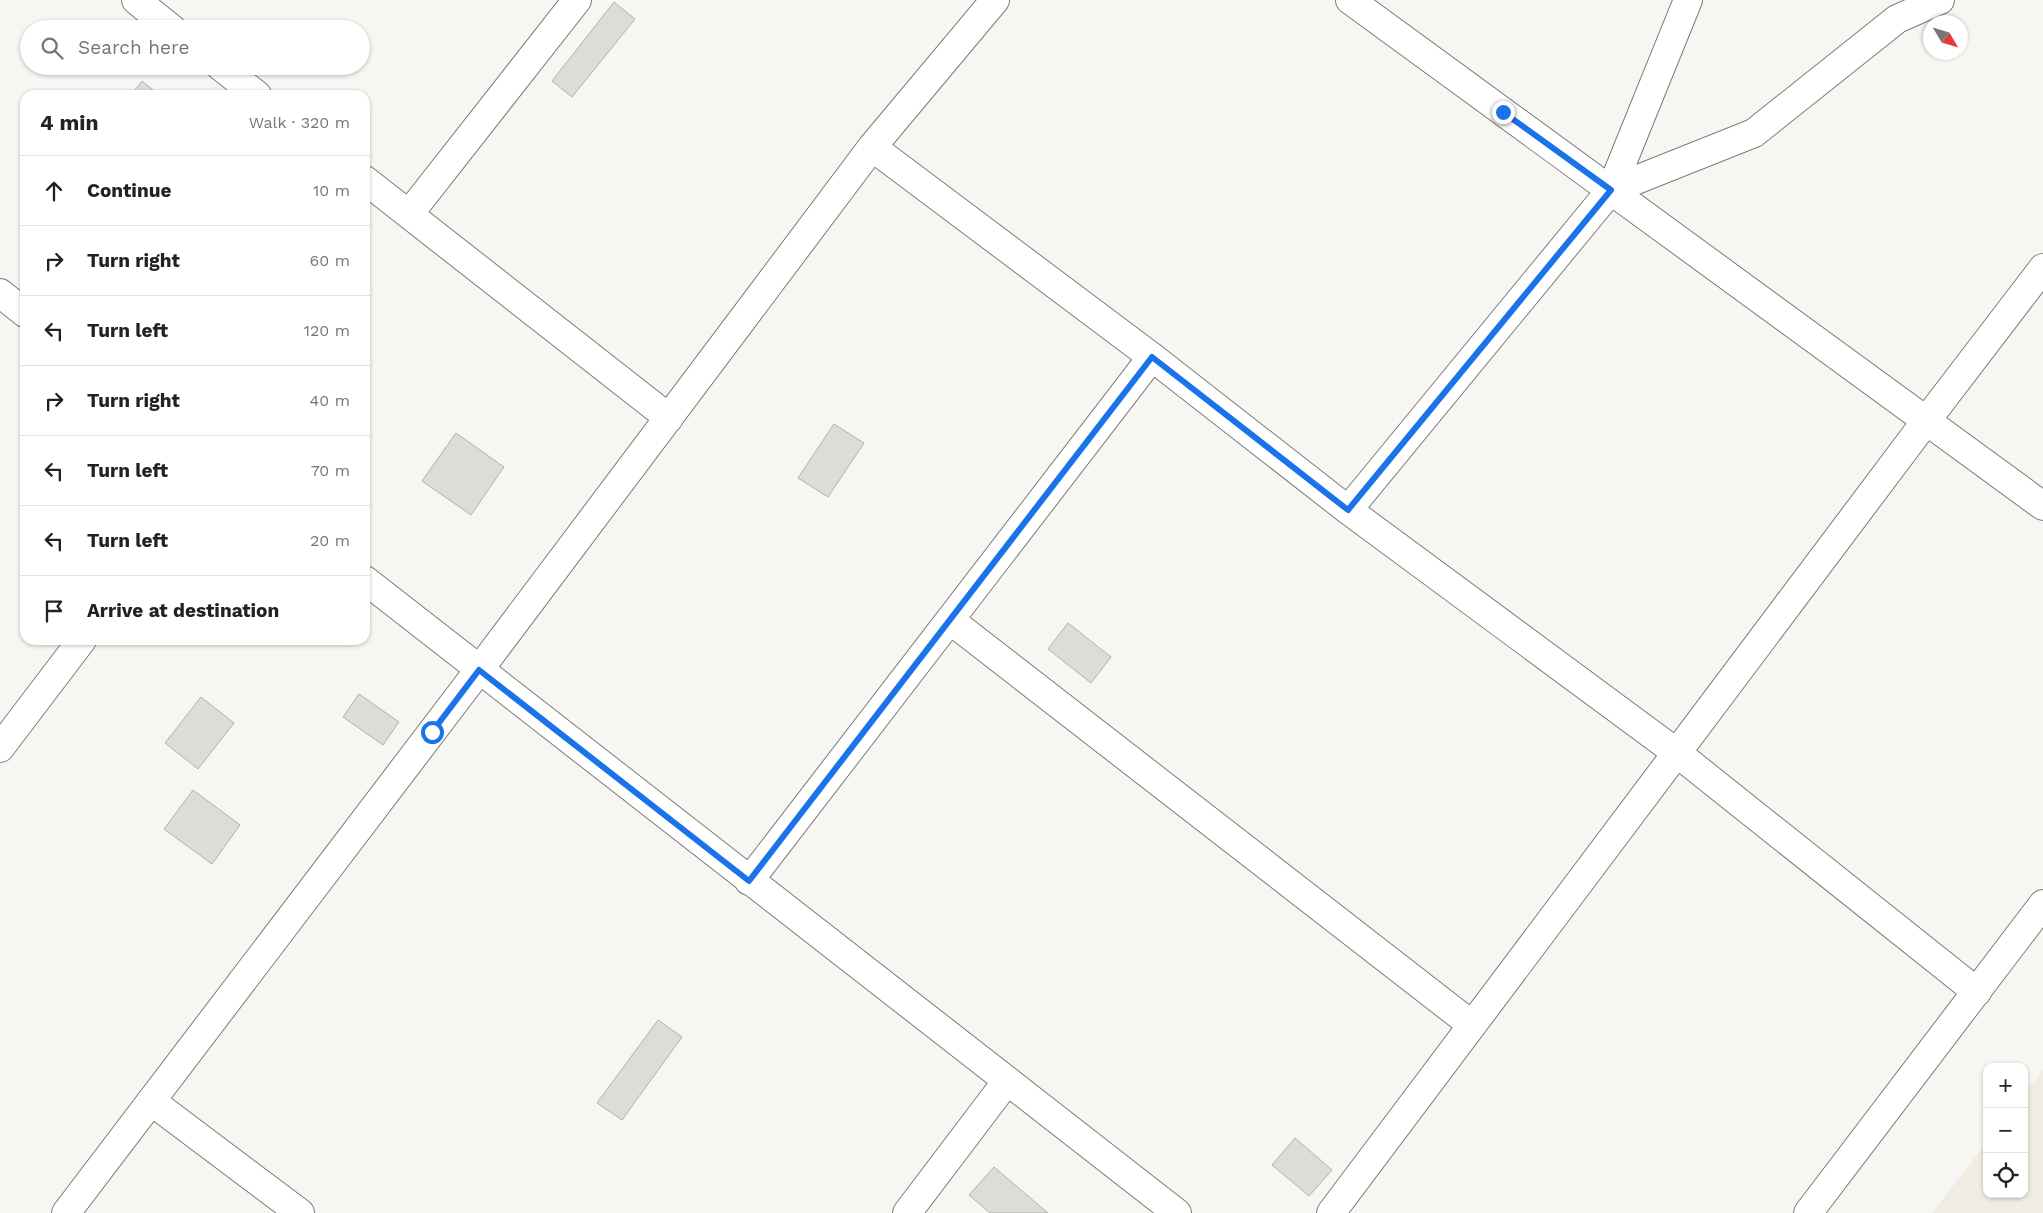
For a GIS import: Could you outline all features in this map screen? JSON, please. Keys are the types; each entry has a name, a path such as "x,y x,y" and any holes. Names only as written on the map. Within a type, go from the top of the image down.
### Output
{"street":[{"path":"409,214 577,0"},
{"path":"66,1213 479,670 872,147 995,0"},
{"path":"1350,0 2043,506"},
{"path":"1348,510 1611,190 1688,0"},
{"path":"1611,190 1754,133 1897,19 1940,0"},
{"path":"144,2 163,20"},
{"path":"231,75 251,90"},
{"path":"872,147 1152,357 1348,510 1677,753 1977,992"},
{"path":"370,184 668,418"},
{"path":"1331,1213 2043,268"},
{"path":"0,293 20,309"},
{"path":"749,881 1152,357"},
{"path":"370,584 749,881 1178,1213"},
{"path":"950,620 1472,1025"},
{"path":"0,748 78,645"},
{"path":"1808,1213 2043,904"},
{"path":"906,1213 1007,1081"},
{"path":"151,1101 300,1213"}],"shaded area":[{"path":"2043,1070 2043,1213 1932,1213 1983,1147 1983,1198 2028,1198 2028,1089"}],"building":[{"path":"614,2 635,19 572,97 552,81"},
{"path":"142,81 153,90 135,90"},
{"path":"834,424 864,443 828,497 798,478"},
{"path":"456,433 504,467 471,515 422,481"},
{"path":"1068,623 1111,657 1091,683 1048,649"},
{"path":"359,694 399,722 383,745 343,717"},
{"path":"201,697 234,723 198,769 165,743"},
{"path":"193,790 240,825 212,864 164,829"},
{"path":"658,1020 682,1037 622,1120 597,1103"},
{"path":"1295,1138 1332,1170 1309,1196 1272,1165"},
{"path":"994,1167 1048,1213 990,1213 969,1195"}],"route":[{"path":"432,732 479,670 749,881 1152,357 1348,510 1611,190 1503,112"}]}
